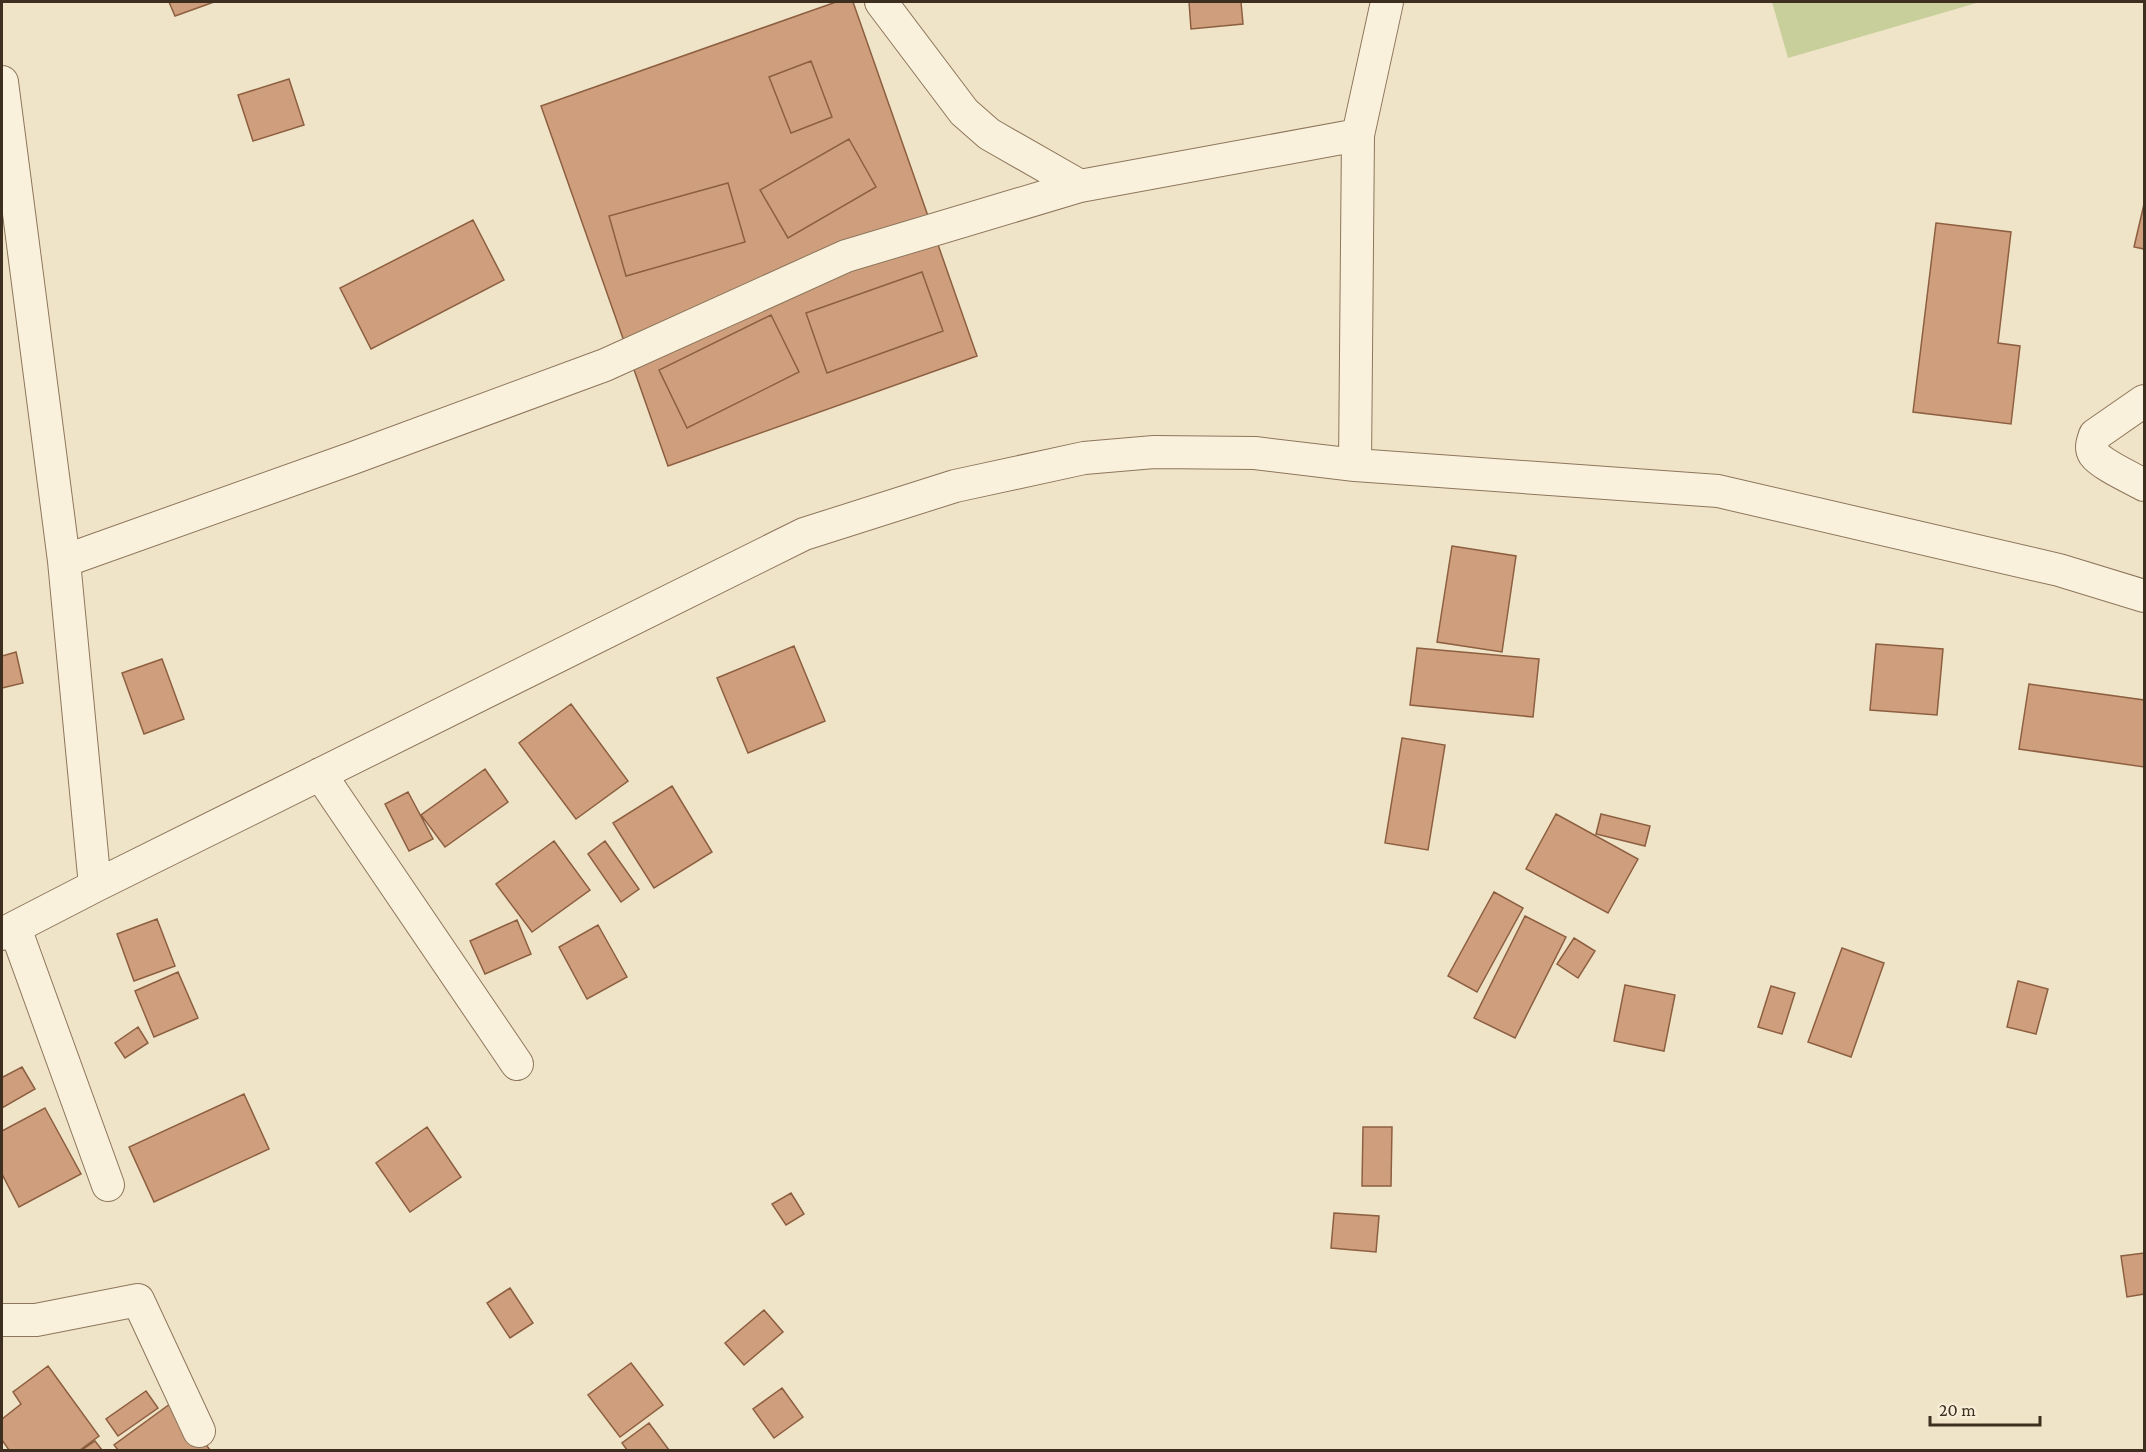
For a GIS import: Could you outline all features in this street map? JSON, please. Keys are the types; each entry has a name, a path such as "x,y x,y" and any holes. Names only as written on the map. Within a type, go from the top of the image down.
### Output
{"street":[{"path":"882,2 964,112 989,134 1080,186"},
{"path":"1355,465 1358,135 1387,2"},
{"path":"2,82 64,561 95,886"},
{"path":"64,561 605,365 846,256 1080,186 1358,135"},
{"path":"2145,401 2095,435 2092,444 2094,453 2103,462 2145,485"},
{"path":"108,1185 8,931 804,534 955,486 1084,458 1154,452 1255,453 1355,465 1718,491 2059,570 2145,596"},
{"path":"320,774 517,1064"},
{"path":"2,1320 36,1320 138,1300 199,1431"}],"green space":[{"path":"1772,2 1980,2 1788,58"}],"building":[{"path":"169,2 214,2 175,16"},
{"path":"836,2 853,2 977,356 668,466 541,106","holes":["811,61 832,117 791,133 769,77","849,139 876,187 788,238 760,190","728,183 745,242 626,276 609,216","922,272 943,331 827,373 806,313","771,315 799,372 687,428 659,370"]},
{"path":"1189,2 1241,2 1243,24 1191,29"},
{"path":"811,61 832,117 791,133 769,77"},
{"path":"289,79 304,125 253,141 238,95"},
{"path":"849,139 876,187 788,238 760,190"},
{"path":"728,183 745,242 626,276 609,216"},
{"path":"2144,204 2144,249 2134,247"},
{"path":"473,220 504,280 371,349 340,288"},
{"path":"1936,223 2011,232 1998,343 2020,346 2011,424 1913,412"},
{"path":"922,272 943,331 827,373 806,313"},
{"path":"771,315 799,372 687,428 659,370"},
{"path":"1452,546 1516,556 1502,652 1437,642"},
{"path":"1876,644 1943,649 1937,715 1870,710"},
{"path":"794,646 825,721 748,753 717,678"},
{"path":"1417,648 1539,659 1533,717 1410,705"},
{"path":"16,652 23,683 2,688 2,656"},
{"path":"162,659 184,719 144,734 122,673"},
{"path":"2029,684 2144,700 2144,767 2019,749"},
{"path":"571,704 628,781 576,819 519,743"},
{"path":"1402,738 1445,745 1428,850 1385,843"},
{"path":"485,769 508,802 445,847 421,815"},
{"path":"672,786 712,852 654,888 613,823"},
{"path":"408,792 433,839 409,851 385,804"},
{"path":"1556,814 1638,859 1608,913 1526,869"},
{"path":"1601,814 1650,826 1645,846 1596,834"},
{"path":"554,841 590,890 532,932 496,884"},
{"path":"605,841 639,889 621,902 588,854"},
{"path":"1494,892 1523,908 1477,992 1448,976"},
{"path":"1525,916 1566,937 1515,1038 1474,1018"},
{"path":"157,919 175,966 134,981 117,934"},
{"path":"517,920 531,954 485,974 470,941"},
{"path":"598,925 627,977 587,999 559,947"},
{"path":"1574,938 1595,951 1578,978 1557,964"},
{"path":"1842,948 1884,963 1851,1057 1808,1042"},
{"path":"178,972 198,1018 154,1037 135,991"},
{"path":"2018,981 2048,989 2036,1034 2007,1027"},
{"path":"1625,985 1675,995 1664,1051 1614,1041"},
{"path":"1771,986 1795,993 1782,1034 1758,1027"},
{"path":"138,1027 148,1043 125,1058 115,1043"},
{"path":"22,1067 35,1089 2,1108 2,1075 3,1077"},
{"path":"244,1094 269,1149 154,1202 129,1147"},
{"path":"45,1108 81,1174 19,1207 2,1174 2,1131"},
{"path":"427,1127 461,1177 410,1212 376,1163"},
{"path":"1363,1127 1392,1127 1391,1186 1362,1186"},
{"path":"791,1193 804,1214 786,1225 772,1204"},
{"path":"1334,1213 1379,1216 1376,1252 1331,1248"},
{"path":"2144,1253 2144,1294 2127,1297 2121,1256"},
{"path":"510,1288 533,1323 510,1338 487,1303"},
{"path":"764,1310 783,1332 744,1365 725,1343"},
{"path":"631,1363 663,1405 620,1437 588,1395"},
{"path":"48,1366 99,1436 80,1450 9,1450 2,1440 2,1419 21,1404 13,1392"},
{"path":"782,1388 803,1417 774,1438 753,1409"},
{"path":"146,1391 158,1408 118,1436 106,1419"},
{"path":"174,1401 210,1450 118,1450 114,1445"},
{"path":"649,1423 669,1450 627,1450 622,1443"},
{"path":"95,1441 102,1450 82,1450"}]}
